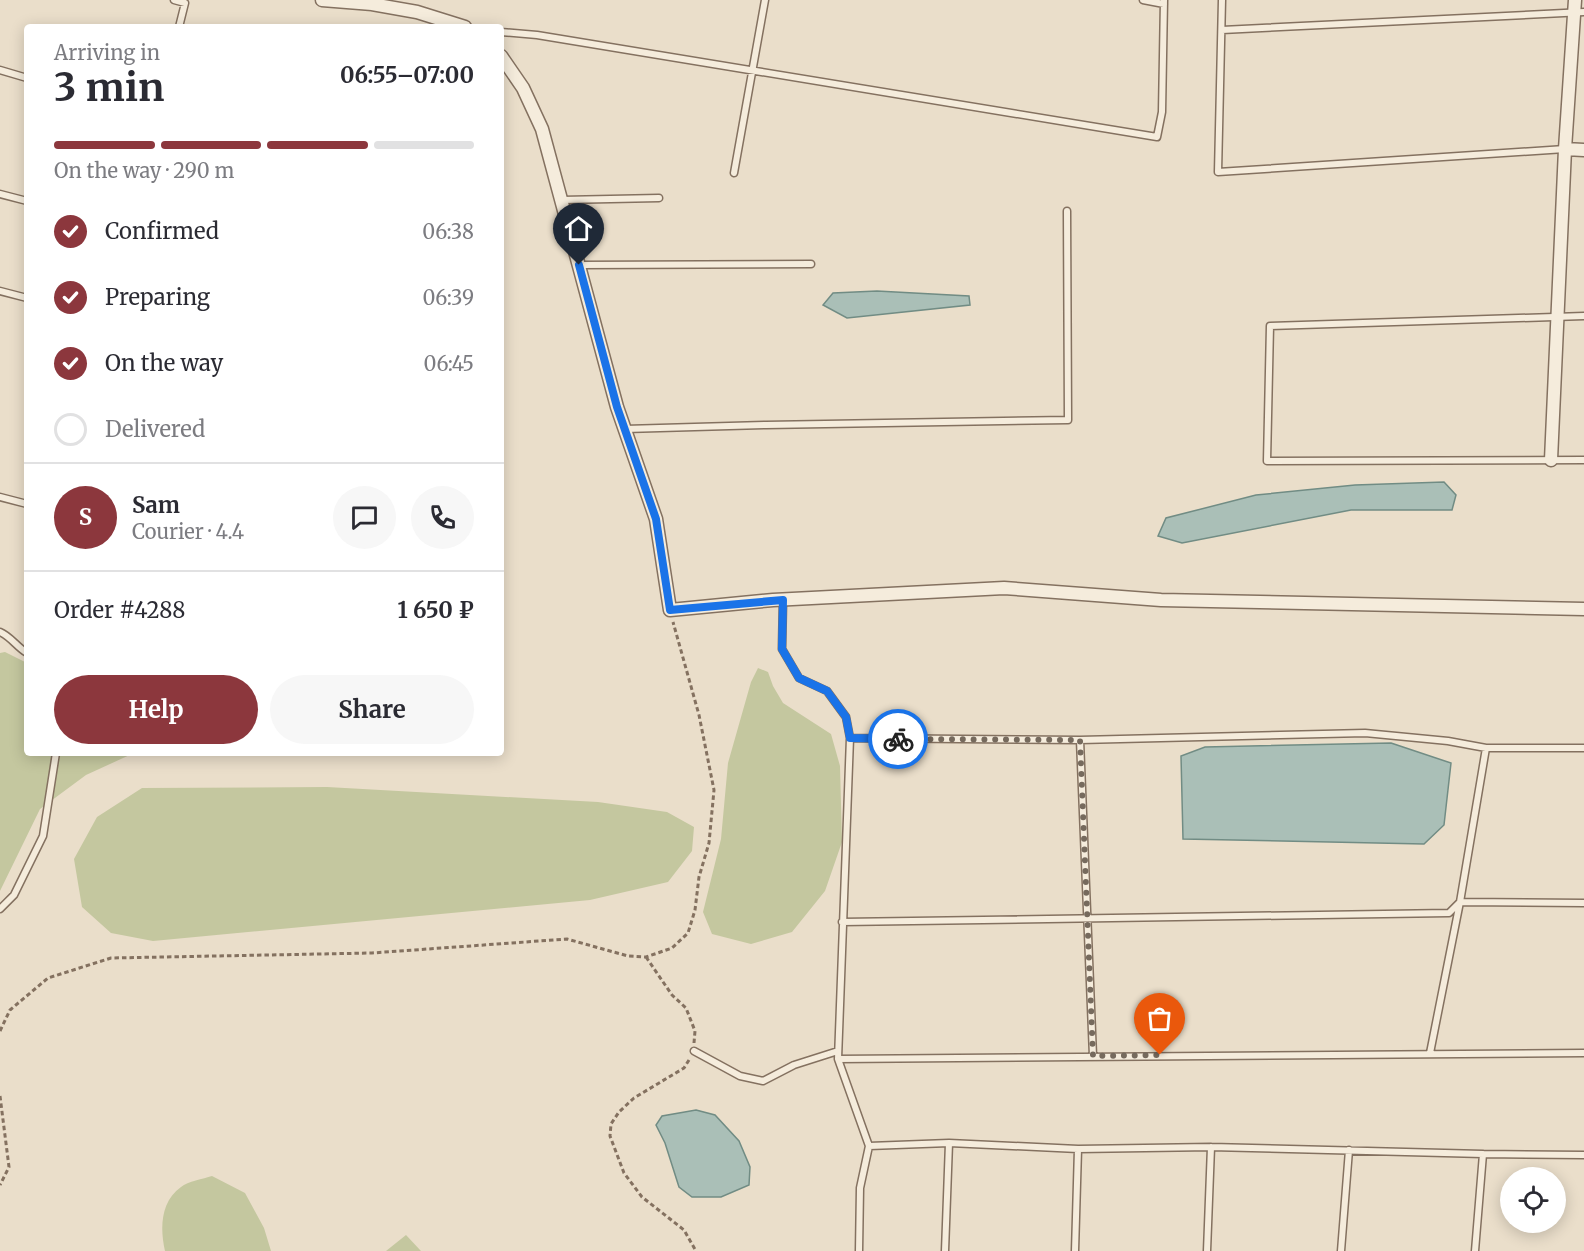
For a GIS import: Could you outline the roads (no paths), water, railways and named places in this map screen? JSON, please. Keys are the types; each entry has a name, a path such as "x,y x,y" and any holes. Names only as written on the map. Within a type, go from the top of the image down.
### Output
{"street":[{"path":"322,0 374,2 455,24"},
{"path":"1551,460 1565,149 1578,8"},
{"path":"504,60 523,88 542,129 617,407 656,519 670,610 783,600 1004,588 1161,600 1584,609"},
{"path":"1565,149 1584,150"}],"lane":[{"path":"174,0 185,3 180,24"},
{"path":"734,172 765,0"},
{"path":"504,32 537,35 1157,137 1162,112 1164,2 1143,0"},
{"path":"1222,0 1218,172 1565,149"},
{"path":"1222,30 1578,8"},
{"path":"0,70 24,77"},
{"path":"0,194 24,200"},
{"path":"562,200 659,198"},
{"path":"625,429 1068,420 1068,211"},
{"path":"579,265 811,264"},
{"path":"0,291 24,297"},
{"path":"1584,316 1270,326 1267,461 1584,460"},
{"path":"0,497 24,503"},
{"path":"783,600 782,649 799,678 827,691 846,717 850,738 838,1055 869,1146 860,1188 859,1251"},
{"path":"0,632 24,651"},
{"path":"850,738 1080,740 1365,733 1448,741 1486,748 1584,748"},
{"path":"1080,740 1093,1056"},
{"path":"1430,1053 1460,902 1486,748"},
{"path":"0,909 14,895 43,836 56,756"},
{"path":"842,922 1449,913 1460,902 1584,903"},
{"path":"694,1051 740,1076 763,1081 794,1065 838,1055 1584,1053"},
{"path":"869,1146 949,1143 1078,1149 1211,1147 1584,1155"},
{"path":"945,1251 949,1143"},
{"path":"1207,1251 1211,1147"},
{"path":"1075,1251 1078,1149"},
{"path":"1341,1251 1349,1150"},
{"path":"1475,1251 1483,1154"}]}
